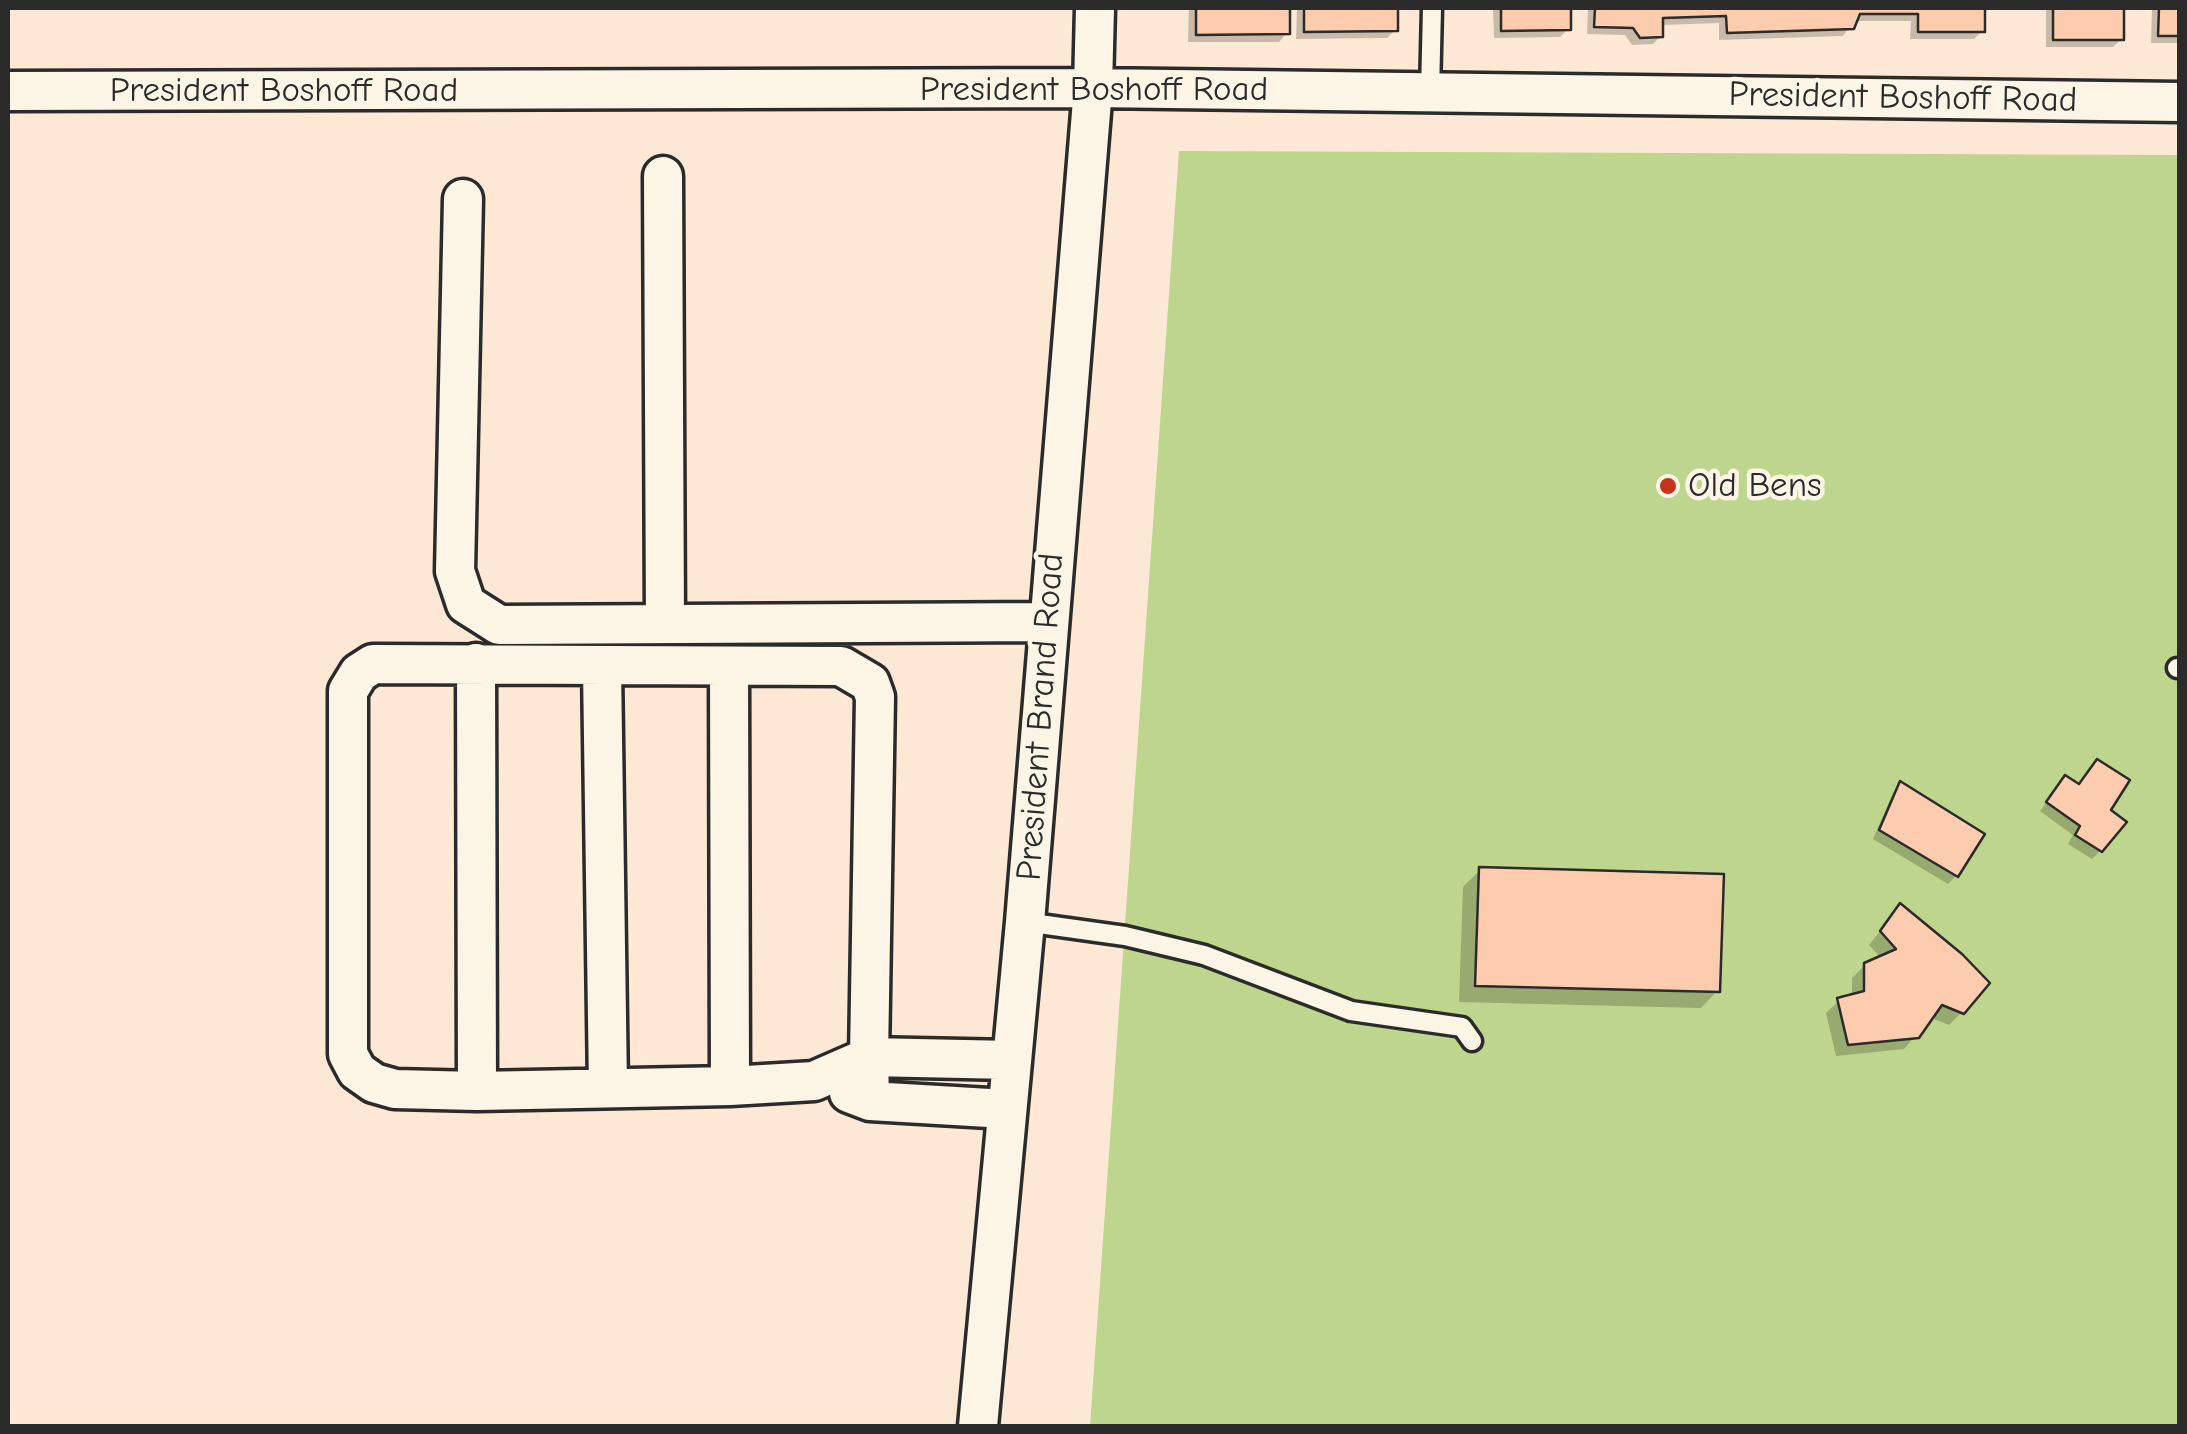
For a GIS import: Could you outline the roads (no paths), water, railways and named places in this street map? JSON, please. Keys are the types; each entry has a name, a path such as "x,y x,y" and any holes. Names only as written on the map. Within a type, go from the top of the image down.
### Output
{"street":[{"name":"President Brand Road","path":"978,1426 1025,922 1092,88 1095,8"},
{"name":"President Boshoff Road","path":"8,90 1092,88 2180,102"},
{"path":"663,176 665,624"},
{"path":"462,199 455,570 466,604 499,625 1047,622"},
{"path":"476,662 477,1091"},
{"path":"870,1101 869,1057 875,697 870,683 841,666 602,667 476,662 373,664 360,673 348,690 348,1054 357,1071 374,1084 395,1090 477,1091 730,1086 814,1080 869,1057 1011,1060"},
{"path":"602,667 608,1088"},
{"path":"729,667 730,1086"},
{"path":"814,1080 870,1101 1006,1108"}],"lane":[{"path":"1430,93 1432,8"},
{"path":"1025,922 1124,936 1204,956 1351,1011 1462,1028 1472,1042"}],"place":[{"name":"Old Bens","path":"1668,486"}]}
